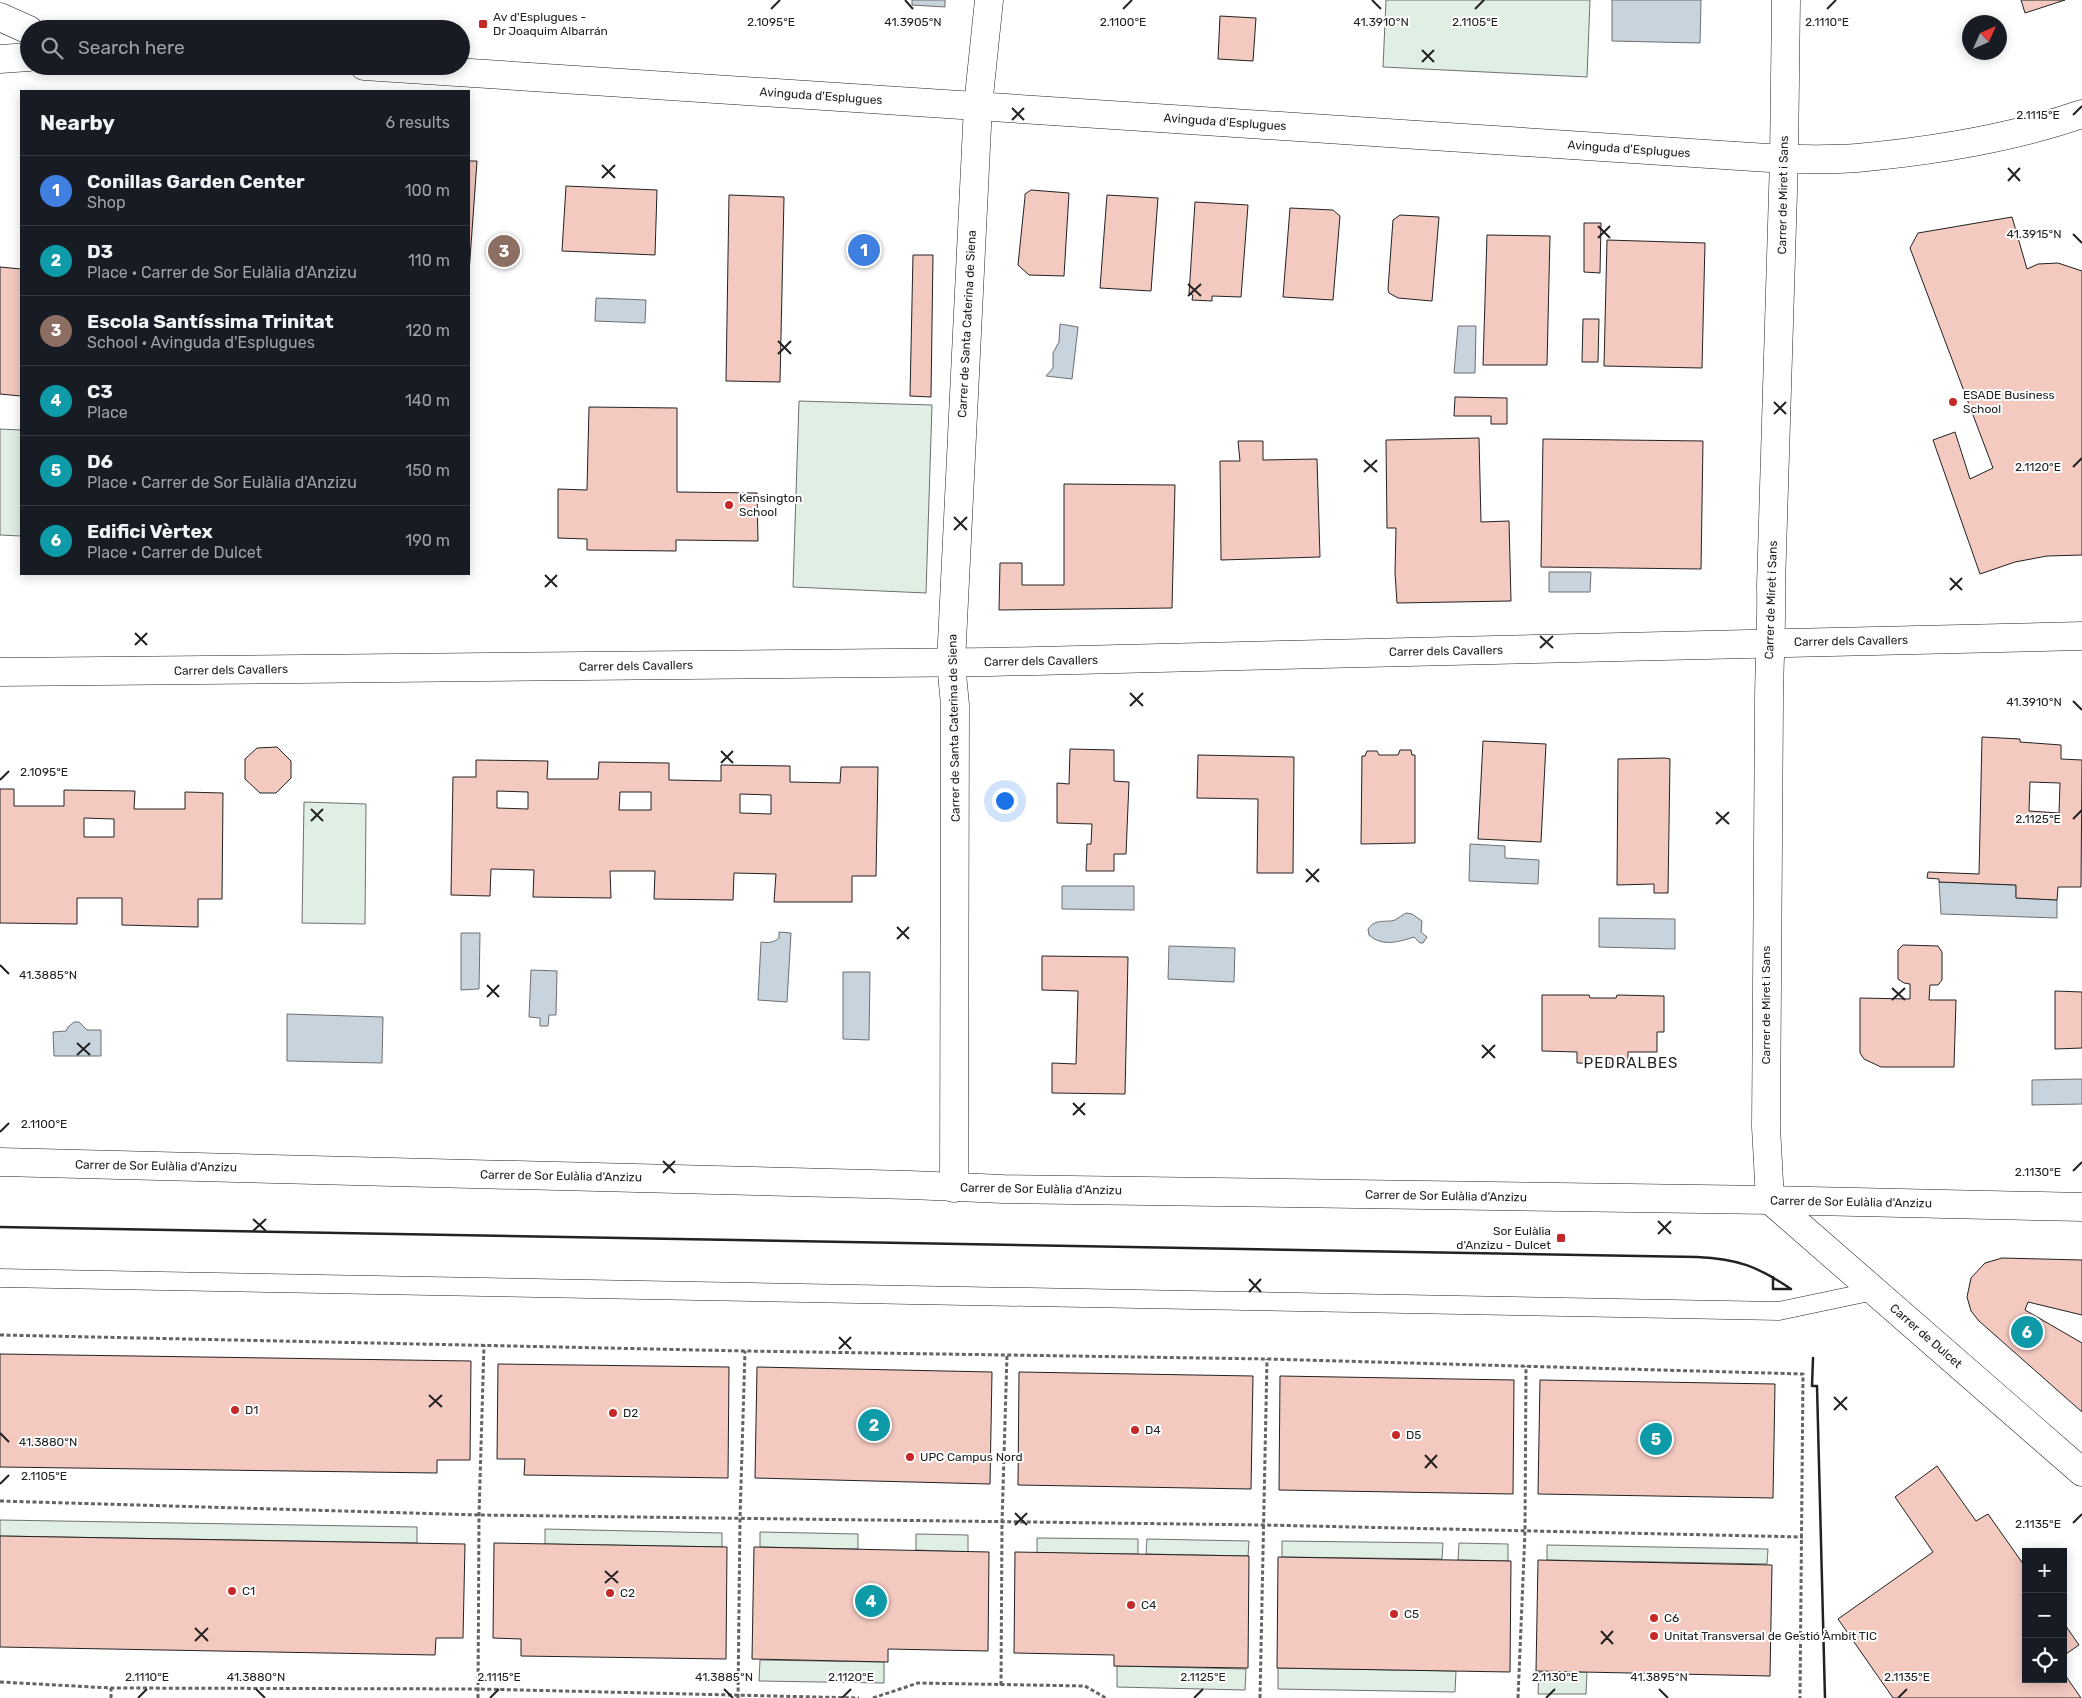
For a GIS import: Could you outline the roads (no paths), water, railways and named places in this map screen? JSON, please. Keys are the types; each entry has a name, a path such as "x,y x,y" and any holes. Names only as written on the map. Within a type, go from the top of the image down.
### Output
{"street":[{"name":"Carrer de Santa Caterina de Siena","path":"954,1188 955,706 951,663 978,106 989,0"},
{"name":"Carrer de Miret i Sans","path":"1770,1200 1766,1128 1770,642 1772,625 1772,566 1784,159 1786,0"},
{"path":"0,17 20,26"},
{"path":"0,59 20,58"},
{"name":"Avinguda d'Esplugues","path":"470,73 1784,159 1855,158 1923,151 1987,139 2059,122 2082,114"},
{"name":"Carrer dels Cavallers","path":"0,672 951,663 2082,636"},
{"name":"Carrer de Sor Eulàlia d'Anzizu","path":"0,1162 954,1188 1770,1200 2082,1207"},
{"name":"Carrer de Dulcet","path":"1770,1200 2082,1472"}],"lane":[{"path":"0,1278 1779,1311 1874,1291"}],"place":[{"name":"Av d'Esplugues - Dr Joaquim Albarrán","path":"483,24"},
{"name":"Conillas Garden Center","path":"864,250"},
{"name":"Escola Santíssima Trinitat","path":"504,251"},
{"name":"ESADE Business School","path":"1953,402"},
{"name":"Kensington School","path":"729,505"},
{"name":"Sor Eulàlia d'Anzizu - Dulcet","path":"1561,1238"},
{"name":"Edifici Vèrtex","path":"2027,1332"},
{"name":"D1","path":"235,1410"},
{"name":"D2","path":"613,1413"},
{"name":"D3","path":"874,1425"},
{"name":"D4","path":"1135,1430"},
{"name":"D5","path":"1396,1435"},
{"name":"D6","path":"1656,1439"},
{"name":"UPC Campus Nord","path":"910,1457"},
{"name":"C1","path":"232,1591"},
{"name":"C2","path":"610,1593"},
{"name":"C3","path":"871,1601"},
{"name":"C4","path":"1131,1605"},
{"name":"C5","path":"1394,1614"},
{"name":"C6","path":"1654,1618"},
{"name":"Unitat Transversal de Gestió Àmbit TIC","path":"1654,1636"}],"district":[{"name":"PEDRALBES","path":"1631,1063"}]}
